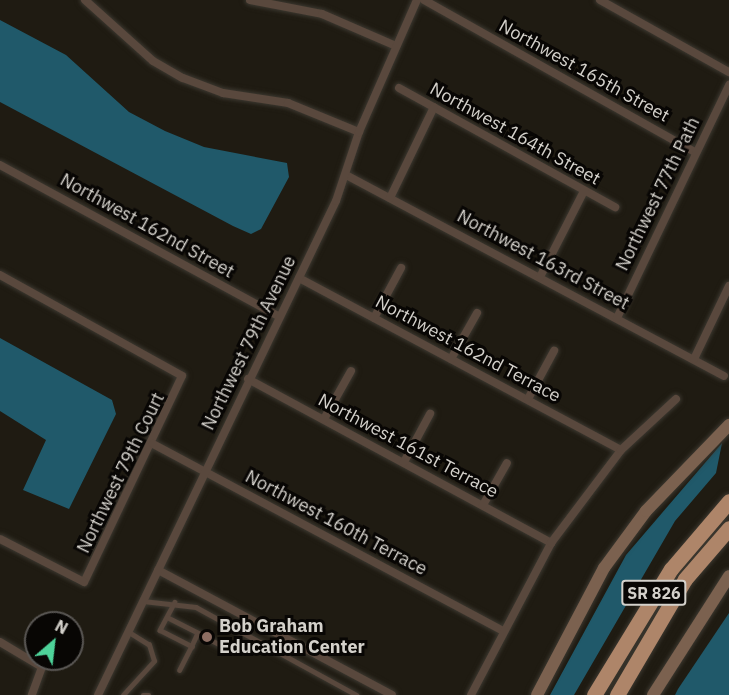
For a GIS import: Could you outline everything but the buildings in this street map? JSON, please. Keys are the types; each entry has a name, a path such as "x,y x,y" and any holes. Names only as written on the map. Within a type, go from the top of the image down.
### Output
{"highway":[{"name":"SR 826","path":"594,695 671,569 729,501"},
{"name":"SR 826","path":"617,695 685,579 729,528"}],"street":[{"path":"85,0 153,61 183,78 223,93 288,103 359,132"},
{"path":"250,0 322,14 396,46"},
{"name":"Northwest 79th Avenue","path":"98,695 346,176 359,132 417,0"},
{"name":"Northwest 165th Street","path":"424,0 695,152"},
{"path":"600,0 729,72"},
{"name":"Northwest 77th Path","path":"617,318 729,85"},
{"name":"Northwest 164th Street","path":"399,88 615,207"},
{"path":"390,198 434,108"},
{"name":"Northwest 162nd Street","path":"0,165 278,316"},
{"name":"Northwest 163rd Street","path":"346,176 724,376"},
{"path":"540,277 584,191"},
{"path":"374,318 401,268"},
{"name":"Northwest 79th Court","path":"0,275 182,376 153,444 84,582 0,539"},
{"name":"Northwest 162nd Terrace","path":"299,278 621,450"},
{"path":"694,359 729,286"},
{"path":"451,359 477,313"},
{"path":"528,399 554,351"},
{"path":"324,419 351,371"},
{"name":"Northwest 161st Terrace","path":"248,379 551,543"},
{"path":"471,695 551,543 621,450 676,399"},
{"path":"404,462 430,414"},
{"path":"537,695 604,567 646,511 729,425"},
{"name":"Northwest 160th Terrace","path":"153,444 503,631"},
{"path":"483,505 507,462"},
{"path":"158,570 392,695"},
{"path":"653,695 729,576"},
{"path":"0,642 42,667 32,695"}],"lane":[{"path":"143,601 175,602 219,617 243,636 357,695"},
{"path":"175,602 160,630 192,646"},
{"path":"167,617 221,645"},
{"path":"123,695 154,661 149,645 128,632"},
{"path":"180,670 198,633"},
{"path":"143,695 149,695"}],"water":[{"path":"0,20 66,55 129,112 165,131 204,147 287,163 289,177 261,229 251,234 233,226 0,102"},
{"path":"0,338 112,400 116,414 69,509 23,490 46,440 0,411"},
{"path":"722,443 716,473 675,521 574,695 550,695 626,555"},
{"path":"729,613 729,695 675,695 678,689"}],"place":[{"name":"Bob Graham Education Center","path":"207,637"}]}
